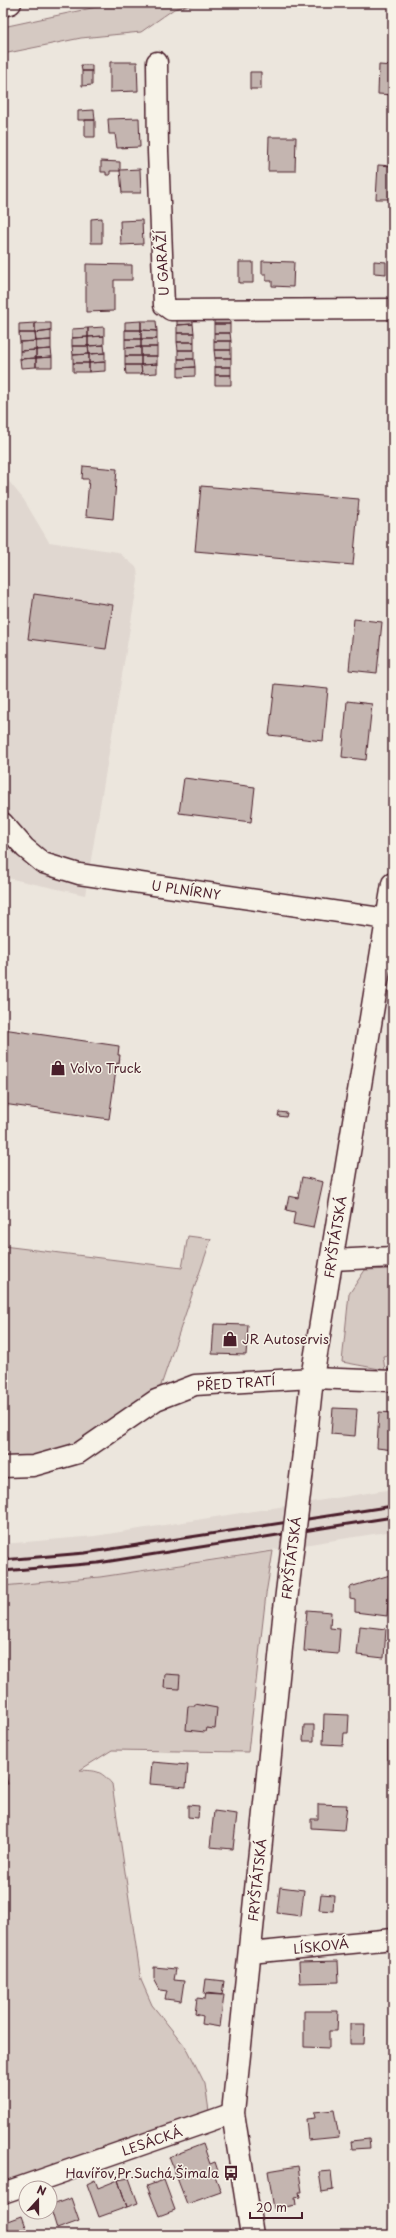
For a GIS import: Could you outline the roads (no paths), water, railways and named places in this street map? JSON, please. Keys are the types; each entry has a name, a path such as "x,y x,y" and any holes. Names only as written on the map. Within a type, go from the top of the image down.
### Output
{"street":[{"path":"3,4 10,3"},
{"name":"U GARÁŽÍ","path":"157,62 158,159 164,305 171,310 393,309"},
{"name":"U PLNÍRNY","path":"3,823 25,848 44,863 79,874 387,919"},
{"name":"FRYŠTÁTSKÁ","path":"252,2235 234,2113 285,1609 312,1378 393,884"},
{"path":"332,1260 393,1257"},
{"name":"PŘED TRATÍ","path":"3,1467 33,1466 79,1453 156,1400 195,1385 312,1378 393,1381"},
{"name":"LÍSKOVÁ","path":"250,1953 393,1939"},
{"name":"LESÁCKÁ","path":"3,2193 234,2113"}],"railway":[{"path":"3,1560 85,1553 393,1506"},
{"path":"3,1571 98,1563 393,1517"}],"place":[{"name":"Volvo Truck","path":"58,1068"},
{"name":"JR Autoservis","path":"230,1339"},
{"name":"Havířov,Pr.Suchá,Šimala","path":"231,2173"}]}
